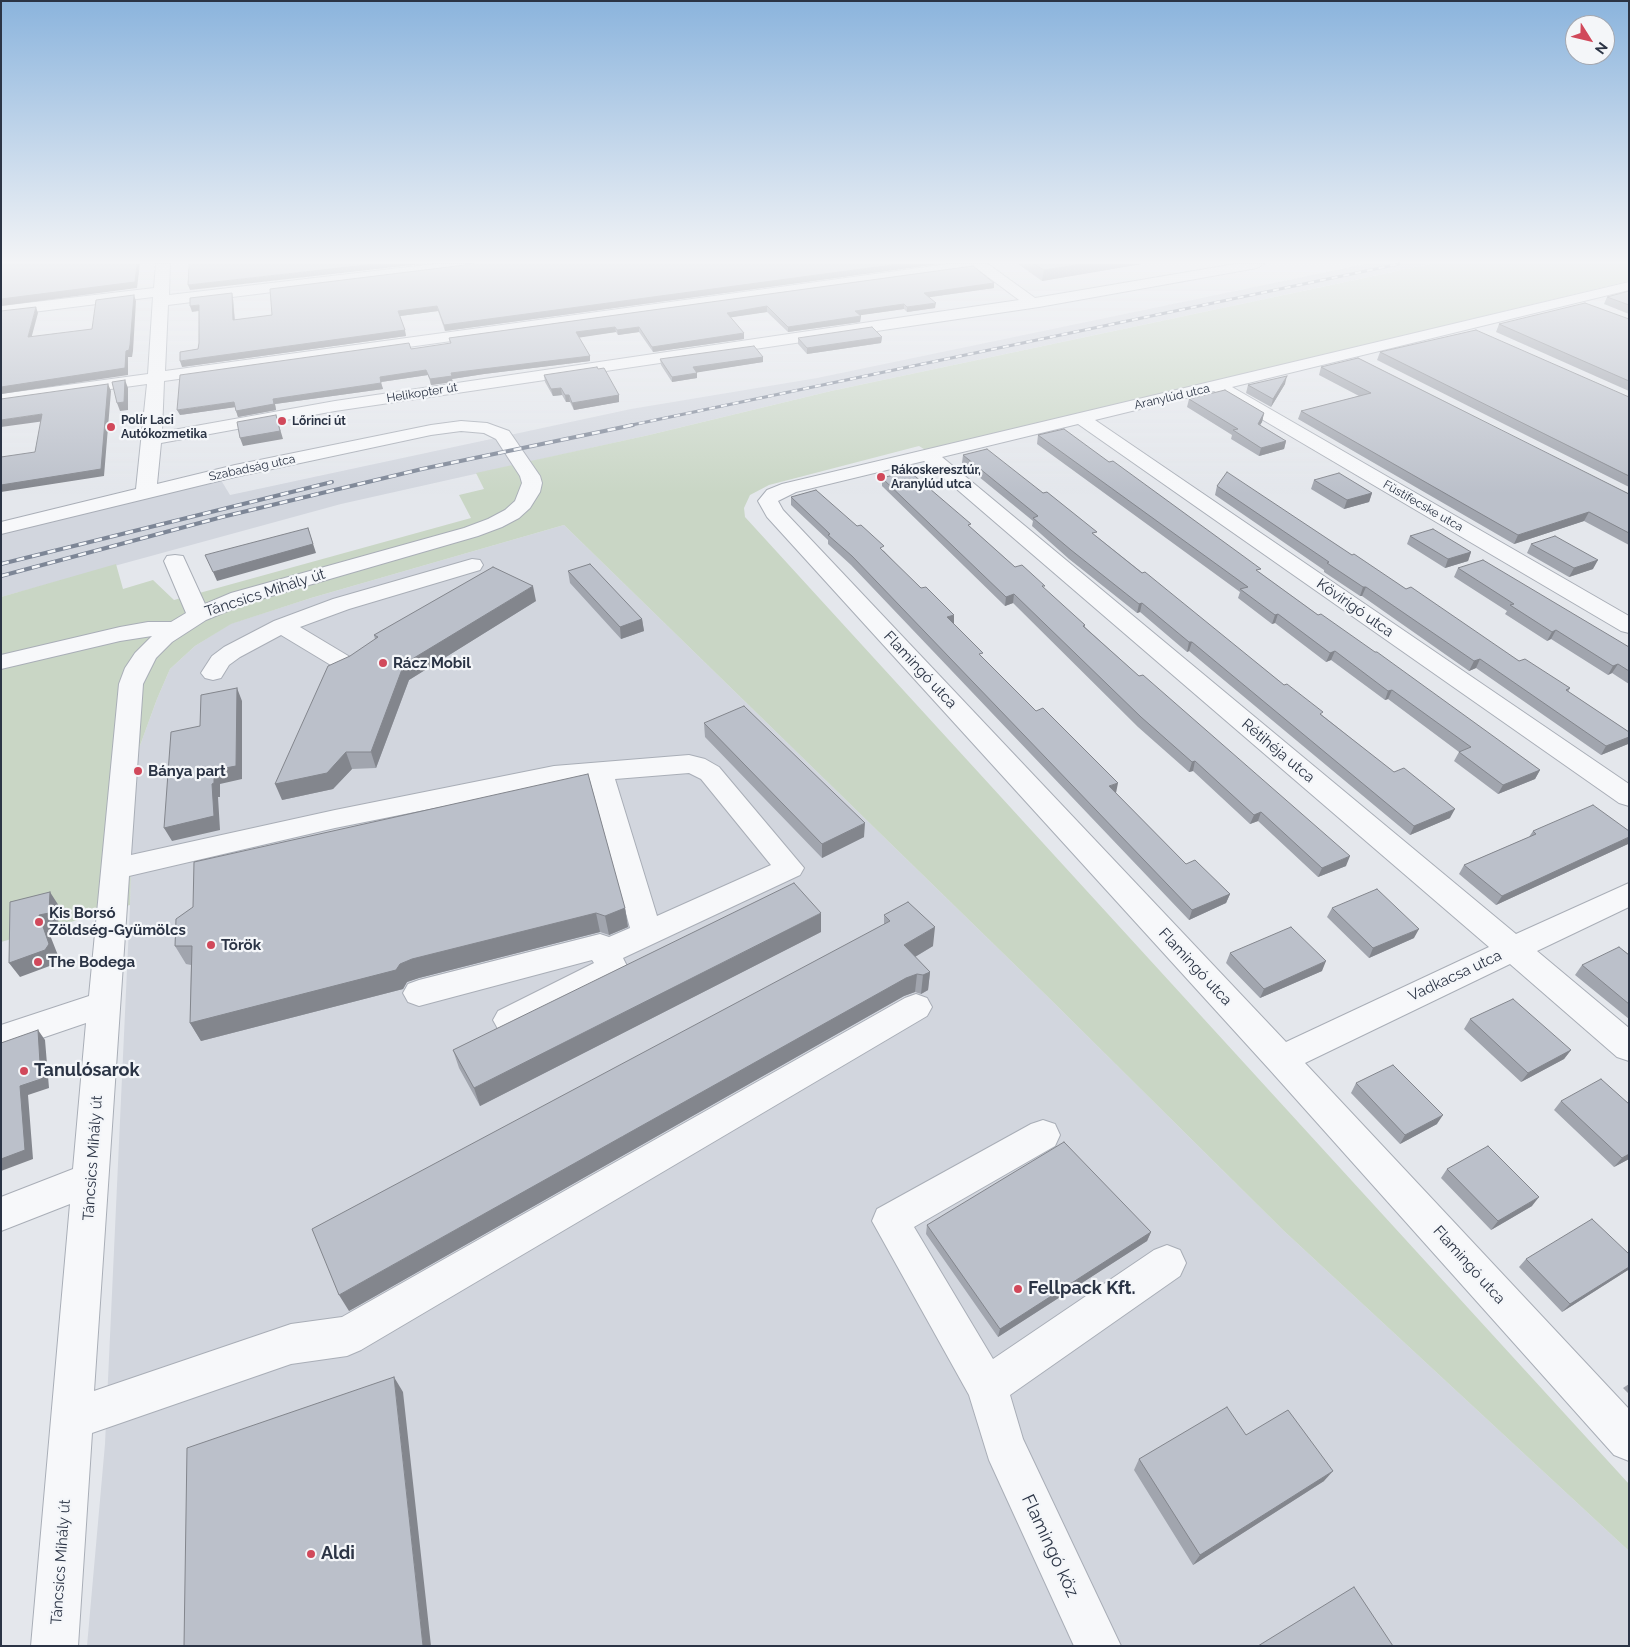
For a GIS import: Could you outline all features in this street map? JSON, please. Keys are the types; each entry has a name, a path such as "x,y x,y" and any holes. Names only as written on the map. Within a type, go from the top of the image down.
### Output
{"street":[{"path":"146,491 151,447 158,341"},
{"path":"1,399 418,341"},
{"name":"Helikopter út","path":"151,447 335,406 776,341"},
{"name":"Aranylúd utca","path":"774,494 789,488 1218,386 1398,341"},
{"path":"1348,353 1374,367"},
{"name":"Füstifecske utca","path":"1218,386 1629,626"},
{"name":"Kövirigó utca","path":"1081,418 1629,798"},
{"name":"Szabadság utca","path":"1,528 146,491 446,427 481,426 504,435"},
{"name":"Táncsics Mihály út","path":"54,1646 92,1179 104,1004 131,684 136,668 146,654 185,622 239,598 471,532 512,514 526,501 532,483 530,476 504,435"},
{"path":"151,447 158,463 178,472 235,471"},
{"name":"Rétihéja utca","path":"928,455 1629,1047"},
{"name":"Flamingó utca","path":"774,494 768,501 774,513 1281,1058 1629,1440"},
{"path":"1,662 120,634 185,622 175,561"},
{"path":"213,674 220,661 232,652 282,626 472,565"},
{"path":"306,579 343,605"},
{"path":"282,626 347,665"},
{"path":"116,869 344,817 554,775 689,764 705,769 790,868 604,953"},
{"path":"600,771 647,934"},
{"name":"Vadkacsa utca","path":"1281,1058 1629,894"},
{"path":"419,993 600,946 613,968 509,1020"},
{"path":"1,1039 104,1004"},
{"path":"72,1419 291,1344 347,1336 916,1007"},
{"name":"Flamingó köz","path":"1043,1135 890,1221 987,1387 1004,1445 1098,1646"},
{"path":"1,1214 92,1179"},
{"path":"987,1387 1167,1262"}],"shaded area":[{"path":"996,341 1067,341 831,391 649,435 341,504 1,597 1,534 221,480 230,495 631,409 817,378"},
{"path":"564,525 1050,999 1284,1231 1629,1551 1629,1646 87,1646 105,1444 130,905 134,762 157,699 170,669 195,646 230,624 311,598"}],"green space":[{"path":"1067,341 1382,341 927,451 919,446 769,485 750,495 744,508 745,517 1629,1484 1629,1551 1284,1231 1050,999 564,525 311,598 231,624 195,646 170,669 134,762 130,905 1,942 1,597 116,564 123,589 153,580 174,600 471,518 459,495 484,489 476,473 649,435 831,391"}],"building":[{"path":"1,341 130,341 129,350 126,351 125,368 1,387"},
{"path":"199,341 326,341 180,361 180,352 198,349"},
{"path":"450,341 581,341 590,356 451,373 452,376 430,379 426,370 380,377 381,383 273,399 274,404 236,411 234,402 177,410 180,375 409,343 411,349 451,343"},
{"path":"648,341 692,341 652,347"},
{"path":"801,341 856,341 807,348"},
{"path":"1429,341 1501,341 1629,397 1629,476 1380,352"},
{"path":"1537,341 1629,341 1629,381"},
{"path":"754,346 763,357 693,367 697,373 672,377 660,359"},
{"path":"1358,358 1629,494 1629,533 1589,512 1518,535 1301,411 1371,393 1321,367"},
{"path":"597,367 598,369 604,368 619,395 572,403 569,395 565,395 561,388 551,389 544,375"},
{"path":"1287,376 1273,399 1248,385"},
{"path":"125,380 124,402 117,403 112,382"},
{"path":"108,384 101,469 1,485 1,457 35,452 42,414 1,420 1,399"},
{"path":"1225,390 1264,413 1258,424 1286,441 1261,448 1233,430 1238,429 1189,399"},
{"path":"276,415 280,431 240,438 237,422"},
{"path":"1064,429 1109,462 1113,461 1261,569 1256,570 1318,615 1321,614 1377,652 1540,770 1503,785 1459,752 1471,747 1392,690 1388,691 1335,651 1330,653 1278,614 1275,615 1240,589 1248,587 1038,435"},
{"path":"987,449 1043,493 1047,492 1097,532 1092,533 1142,573 1145,572 1284,685 1287,684 1323,712 1320,714 1394,772 1404,768 1455,809 1414,826 1192,642 1189,642 1142,603 1139,604 1071,550 1033,518 1038,516 963,455"},
{"path":"909,471 971,524 968,525 1015,567 1022,565 1085,625 1083,626 1139,676 1143,675 1350,856 1322,868 1261,812 1254,815 1195,761 1192,762 1141,717 1014,594 1006,597 882,478"},
{"path":"1227,472 1406,589 1411,587 1519,661 1525,659 1570,688 1566,690 1629,732 1629,737 1606,746 1480,659 1474,661 1366,587 1363,587 1327,563 1329,562 1217,486"},
{"path":"1339,473 1372,493 1347,500 1314,480"},
{"path":"816,490 857,526 861,525 884,546 880,548 921,588 926,587 954,615 947,617 983,653 979,654 1036,711 1043,708 1118,783 1109,786 1186,864 1195,860 1230,894 1192,910 852,556 828,535 830,534 791,497"},
{"path":"308,528 313,544 213,572 205,555"},
{"path":"1433,529 1471,552 1448,559 1410,536"},
{"path":"1555,536 1598,560 1574,568 1531,544"},
{"path":"1483,560 1629,647 1629,671 1618,664 1613,666 1556,630 1552,632 1510,605 1514,604 1458,568"},
{"path":"590,564 642,619 620,627 568,571"},
{"path":"493,567 533,586 404,664 371,752 346,752 327,773 275,784 328,666 350,656 378,637 374,635"},
{"path":"237,688 236,766 214,770 214,783 212,784 214,816 164,828 171,732 200,726 201,695"},
{"path":"744,706 865,823 822,844 704,723"},
{"path":"588,774 625,908 605,916 596,913 412,959 400,964 396,970 190,1023 192,946 175,946 176,919 193,907 194,862"},
{"path":"1593,805 1629,831 1629,837 1502,896 1464,865 1536,834 1533,831"},
{"path":"794,883 821,913 474,1088 453,1050"},
{"path":"1377,889 1419,929 1373,948 1332,908"},
{"path":"50,892 49,913 39,915 49,944 45,950 9,963 10,902"},
{"path":"908,902 935,927 904,945 930,972 906,978 339,1295 312,1229 890,921 884,915"},
{"path":"1291,927 1326,961 1264,989 1230,953"},
{"path":"1619,947 1629,955 1629,1004 1582,965"},
{"path":"1513,999 1571,1050 1528,1073 1470,1019"},
{"name":"Tanulósarok","path":"38,1030 41,1079 20,1086 25,1150 1,1159 1,1043"},
{"path":"1393,1065 1443,1115 1405,1135 1356,1083"},
{"path":"1601,1079 1629,1104 1629,1154 1622,1158 1561,1101"},
{"name":"Fellpack Kft.","path":"1064,1142 1151,1232 1000,1329 927,1225"},
{"path":"1488,1146 1539,1197 1498,1221 1447,1169"},
{"path":"1592,1219 1629,1254 1629,1267 1570,1304 1526,1259"},
{"name":"Aldi","path":"394,1377 423,1646 184,1646 187,1448"},
{"path":"1227,1407 1246,1435 1288,1410 1333,1471 1200,1555 1139,1459"},
{"path":"1354,1587 1393,1646 1258,1646"}],"railway":[{"path":"627,426 1033,341"},
{"path":"1,576 222,517 422,469 633,425"},
{"path":"1,564 332,482"}],"place":[{"name":"Lőrinci út","path":"282,421"},
{"name":"Polír Laci Autókozmetika","path":"111,427"},
{"name":"Rákoskeresztúr, Aranylúd utca","path":"881,477"},
{"name":"Rácz Mobil","path":"383,663"},
{"name":"Bánya part","path":"138,771"},
{"name":"Kis Borsó Zöldség-Gyümölcs","path":"39,922"},
{"name":"Török","path":"211,945"},
{"name":"The Bodega","path":"38,962"},
{"name":"Tanulósarok","path":"24,1071"},
{"name":"Fellpack Kft.","path":"1018,1289"},
{"name":"Aldi","path":"311,1554"}]}
